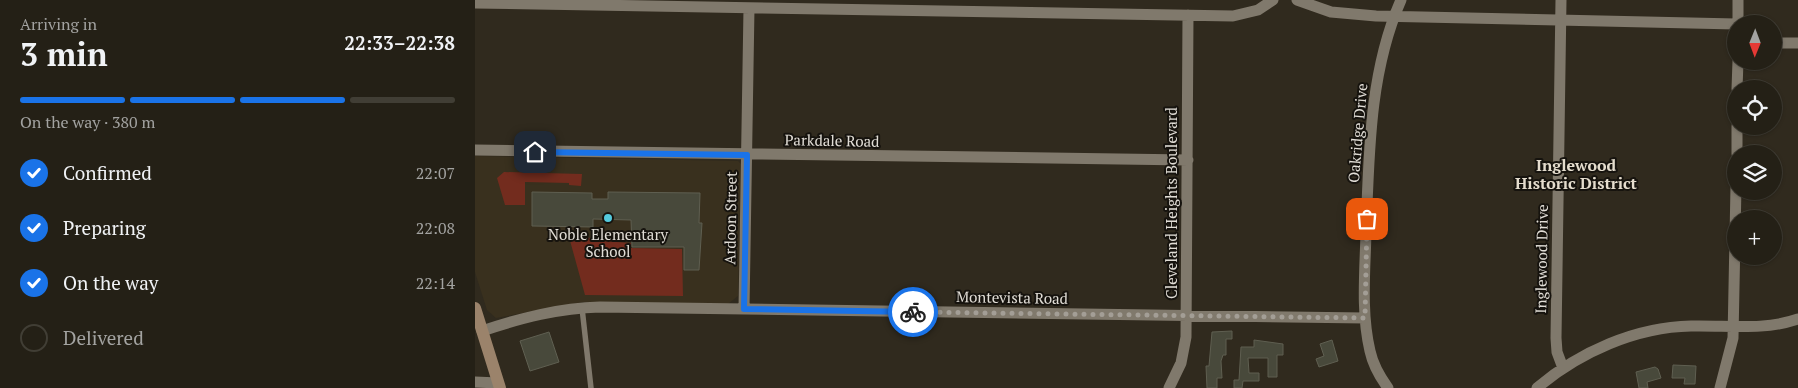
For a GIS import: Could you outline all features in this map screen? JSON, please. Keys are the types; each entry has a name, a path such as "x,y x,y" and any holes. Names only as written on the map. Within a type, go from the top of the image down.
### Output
{"main road":[{"path":"475,308 499,385"}],"street":[{"path":"475,3 1046,6 1188,15 1247,14 1258,10 1273,0"},
{"path":"1297,0 1331,12 1394,17 1727,24"},
{"name":"Oakridge Drive","path":"1388,388 1373,361 1365,318 1369,148 1380,67 1394,17 1401,0"},
{"name":"Inglewood Drive","path":"1561,0 1556,338 1557,352 1563,368"},
{"path":"1738,15 1739,0"},
{"name":"Ardoon Street","path":"744,309 747,5"},
{"name":"Cleveland Heights Boulevard","path":"1169,388 1183,357 1186,316 1188,15"},
{"path":"1783,43 1798,43"},
{"name":"Parkdale Road","path":"475,150 1188,160"},
{"path":"1720,388 1731,354 1736,200"},
{"name":"Montevista Road","path":"482,331 532,315 582,308 1365,318"},
{"path":"1537,388 1563,368 1619,340 1649,331 1679,326 1768,326 1798,319"},
{"path":"475,382 499,385"}],"lane":[{"path":"582,308 591,388"}],"shaded area":[{"name":"Noble Elementary School","path":"475,156 738,161 741,164 738,296 728,304 583,302 496,318 487,310 475,272"},
{"path":"504,172 582,174 581,186 569,185 569,183 525,182 525,205 505,205 497,178"},
{"path":"569,237 615,239 617,242 631,243 631,248 682,249 683,296 585,295"}],"building":[{"path":"532,192 592,193 592,199 608,199 608,192 700,193 699,223 702,223 699,270 684,270 684,247 632,247 631,220 593,219 593,227 532,226"},
{"path":"1232,331 1232,339 1226,339 1226,355 1223,355 1221,361 1222,378 1217,378 1217,388 1207,388 1206,366 1209,366 1212,332"},
{"path":"549,332 559,362 530,371 520,341"},
{"path":"1254,340 1283,344 1283,355 1277,355 1277,377 1268,377 1268,358 1248,358 1249,373 1259,373 1259,381 1243,381 1242,388 1234,388 1234,380 1239,380 1241,347 1254,347"},
{"path":"1332,340 1338,361 1319,367 1316,359 1324,356 1320,344"},
{"path":"1673,365 1696,366 1695,384 1684,384 1685,378 1672,378"},
{"path":"1655,367 1658,369 1661,378 1647,382 1648,388 1639,388 1636,372"}],"way so far":[{"path":"913,312 1365,318 1367,219"}],"place":[{"name":"Noble Elementary School","path":"608,218"}],"district":[{"name":"Inglewood Historic District","path":"1576,174"}],"route":[{"path":"535,152 747,155 744,309 913,312"}]}
